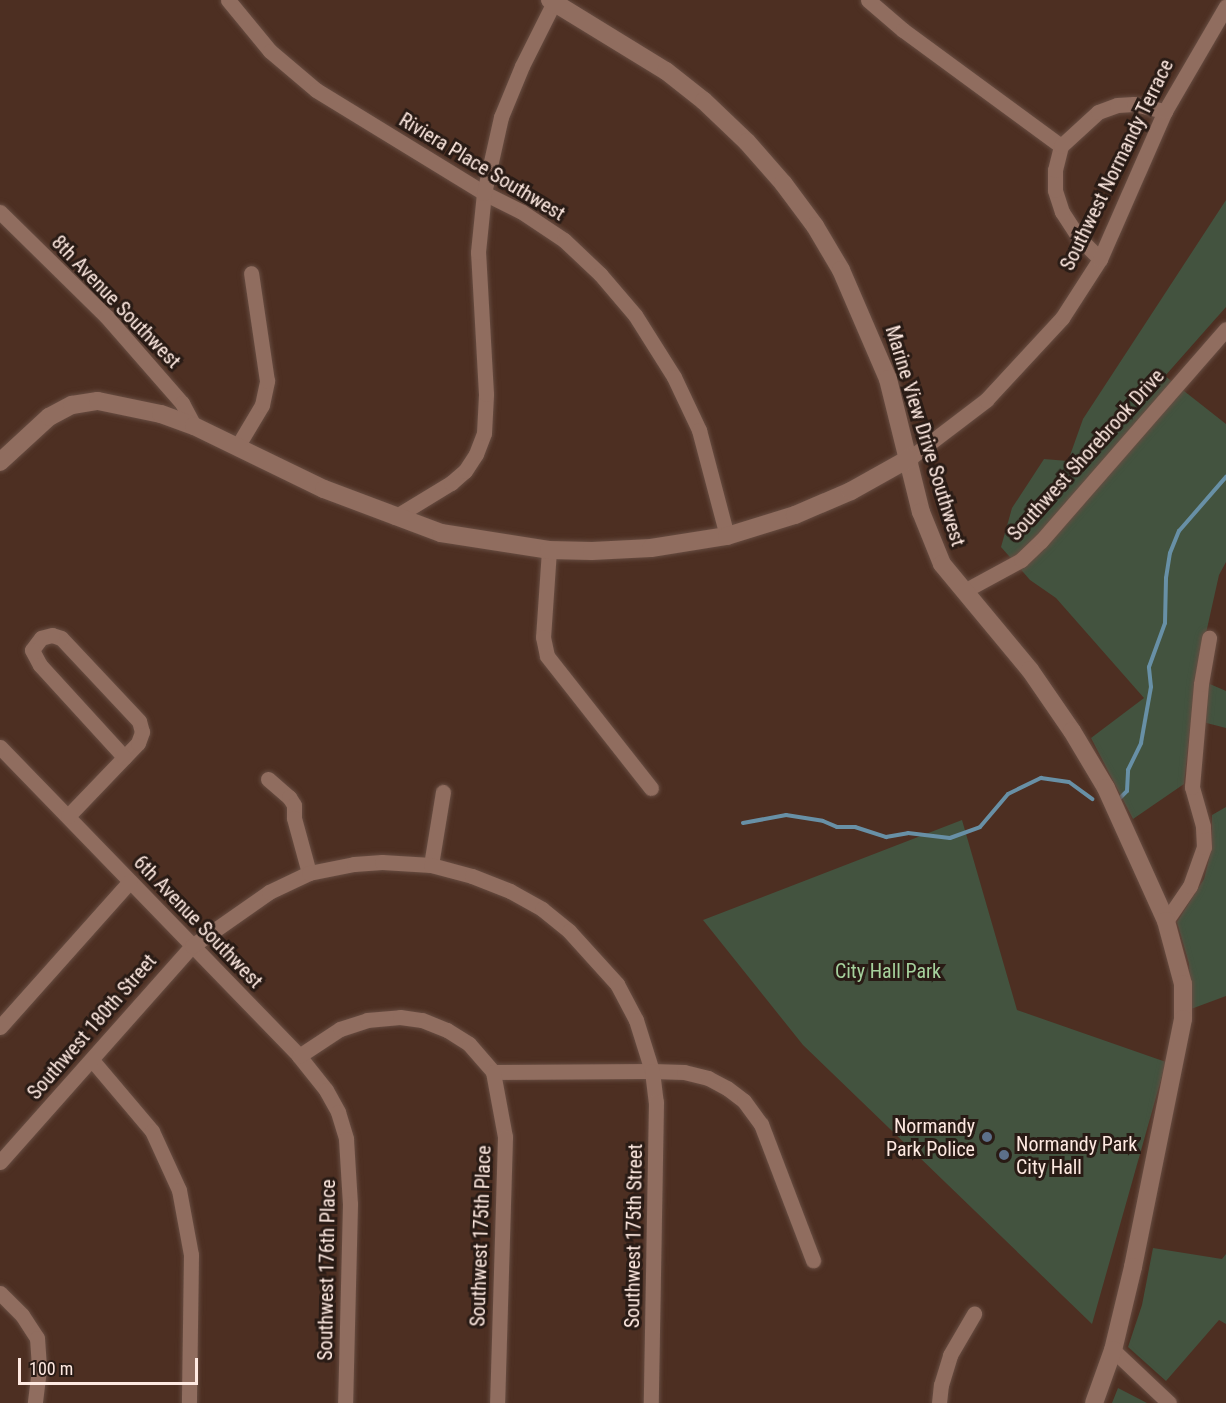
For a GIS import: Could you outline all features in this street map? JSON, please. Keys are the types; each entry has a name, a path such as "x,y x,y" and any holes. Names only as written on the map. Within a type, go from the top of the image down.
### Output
{"street":[{"name":"Riviera Place Southwest","path":"228,0 270,51 309,85 347,111 484,193 522,212 564,240 600,274 635,315 674,377 699,430 727,536"},
{"path":"868,0 903,30 1061,146"},
{"path":"395,517 451,483 465,471 476,454 484,433 486,394 478,252 484,193 501,117 553,1"},
{"name":"Marine View Drive Southwest","path":"553,1 666,71 747,142 783,183 815,226 841,270 869,328 888,379 910,458 921,512 932,545 942,564 1030,670 1072,731 1106,788 1166,921 1183,984 1184,1013 1133,1267 1113,1350 1094,1403"},
{"name":"Southwest Normandy Terrace","path":"0,462 49,417 72,405 98,401 160,414 194,426 324,489 441,533 549,550 592,551 651,548 727,536 795,515 852,491 910,458 986,400 1033,352 1062,318 1100,260 1165,111 1226,6"},
{"path":"1100,260 1079,238 1058,201 1055,190 1055,170 1061,146 1098,112 1117,105 1134,104 1165,111"},
{"name":"8th Avenue Southwest","path":"0,212 106,316 182,403 194,426"},
{"path":"237,447 262,405 267,381 250,273"},
{"name":"Southwest Shorebrook Drive","path":"964,591 1021,560 1041,541 1224,334"},
{"path":"549,550 543,637 547,656 651,788"},
{"path":"68,816 138,743 142,732 140,721 61,638 52,635 41,638 32,650 40,665 124,757"},
{"path":"1166,921 1190,886 1204,847 1203,826 1192,779 1201,684 1209,638"},
{"name":"6th Avenue Southwest","path":"0,747 299,1056 326,1090 338,1112 346,1139"},
{"path":"268,779 289,797 294,805 294,818 309,873"},
{"path":"431,866 443,792"},
{"name":"Southwest 180th Street","path":"0,1162 192,946 269,892 309,873 382,862 431,866"},
{"name":"Southwest 175th Street","path":"431,866 472,876 510,891 542,909 569,931 617,984 636,1020 652,1071 656,1102 657,1151 651,1403"},
{"path":"0,1027 130,881"},
{"path":"299,1056 340,1029 367,1020 400,1017 422,1020 447,1030 469,1044 493,1072 652,1071 684,1072 708,1078 727,1088 744,1101 761,1124 813,1260"},
{"path":"92,1060 152,1131 179,1190 191,1255 189,1403"},
{"name":"Southwest 175th Place","path":"493,1072 505,1137 497,1403"},
{"name":"Southwest 176th Place","path":"345,1403 350,1204 346,1139"},
{"path":"0,1293 22,1315 37,1338 39,1369 35,1403"},
{"path":"939,1403 941,1386 950,1355 974,1314"},
{"path":"1113,1350 1169,1403"}],"green space":[{"path":"1226,200 1226,307 1165,376 1226,424 1226,562 1219,575 1196,678 1226,691 1226,728 1191,719 1184,784 1133,819 1091,738 1144,698 1056,598 1030,580 1001,547 1012,508 1044,459 1068,461 1083,419"},
{"path":"1226,807 1226,996 1191,1009 1189,964 1177,922 1204,879 1212,847 1212,815"},
{"name":"City Hall Park","path":"962,820 1017,1010 1166,1062 1092,1324 803,1045 703,920"},
{"path":"1153,1248 1222,1259 1226,1254 1226,1324 1219,1320 1166,1381 1128,1347 1142,1305"},
{"path":"1118,1388 1147,1403 1112,1403"}],"waterway":[{"path":"1120,798 1127,791 1128,770 1141,743 1151,687 1149,667 1165,623 1166,578 1170,553 1179,531 1226,477"},
{"path":"743,823 786,815 823,821 837,827 855,827 886,837 908,833 950,838 980,827 1008,794 1041,778 1069,782 1092,799"}],"place":[{"name":"Normandy Park Police","path":"987,1137"},
{"name":"Normandy Park City Hall","path":"1004,1155"}]}
